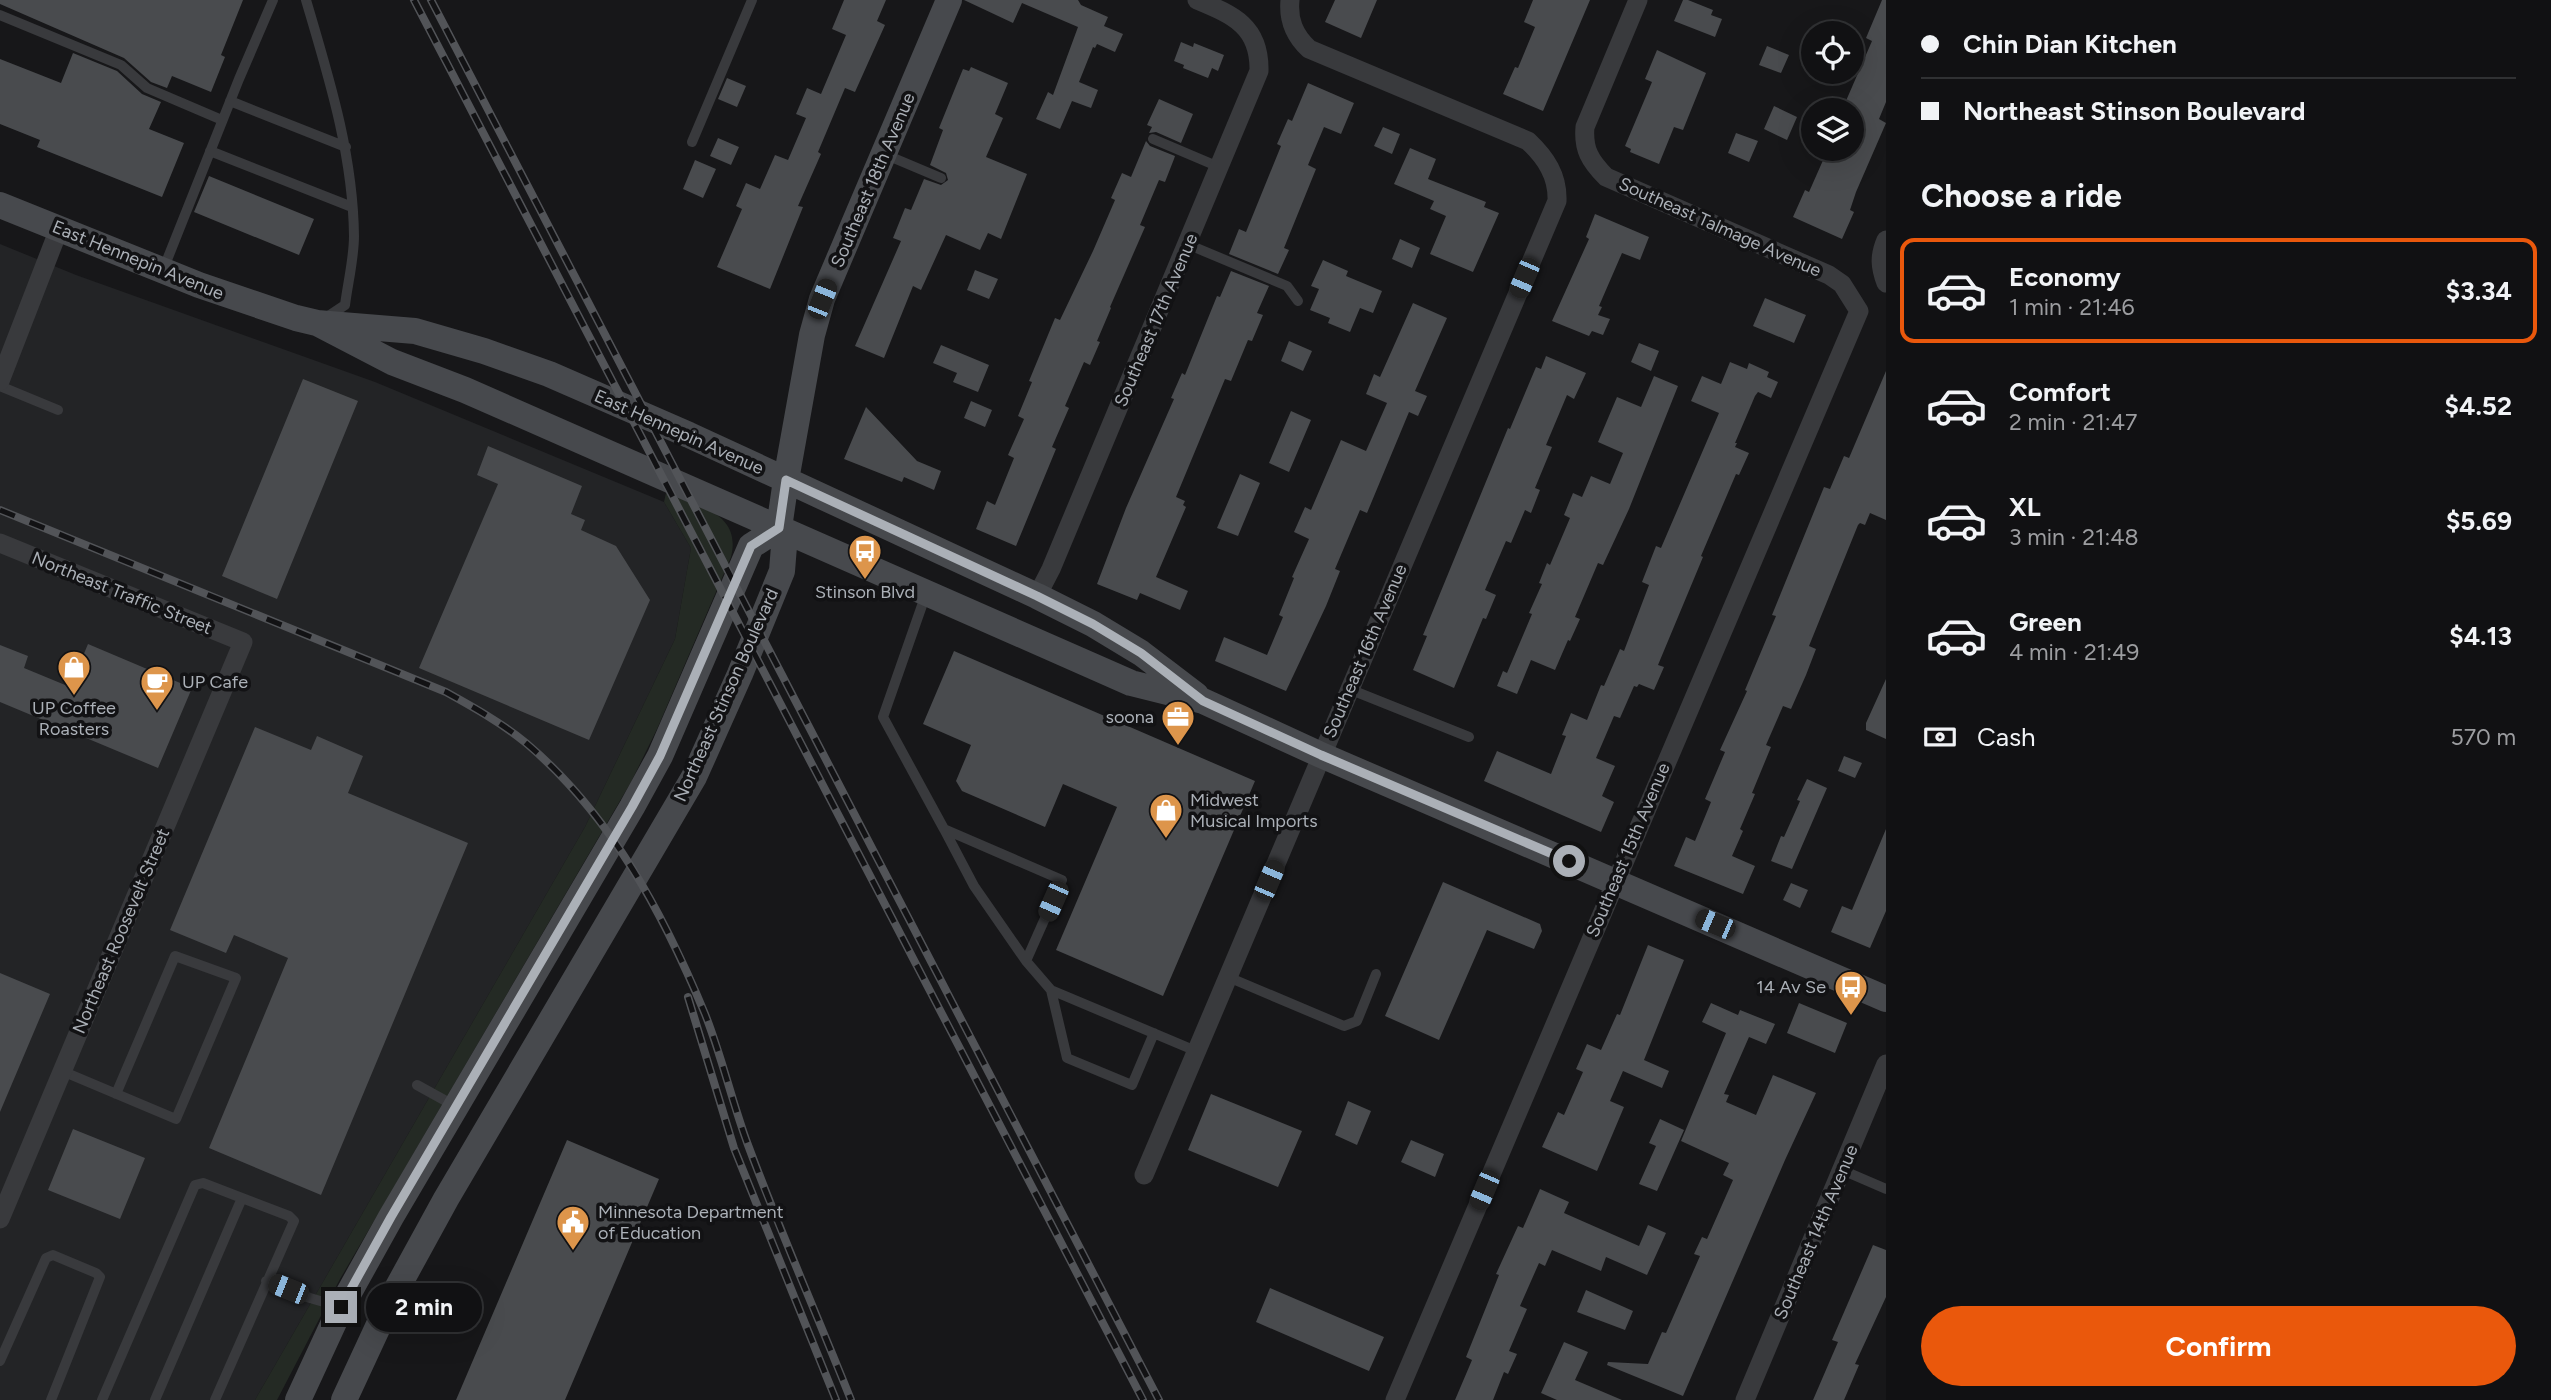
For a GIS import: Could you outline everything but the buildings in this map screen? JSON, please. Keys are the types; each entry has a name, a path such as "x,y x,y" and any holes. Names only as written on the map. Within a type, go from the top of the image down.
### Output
{"main road":[{"name":"Southeast 18th Avenue","path":"779,528 812,335 822,299 949,0"},
{"name":"East Hennepin Avenue","path":"0,205 228,296 317,323 392,362 465,390 1131,683 1203,701 1321,755 1886,999"},
{"name":"East Hennepin Avenue","path":"317,323 415,331 549,374 1037,596 1141,653 1203,701"},
{"name":"Northeast Stinson Boulevard","path":"298,1400 341,1307 649,776 751,546 779,528 784,546 782,571 694,777 446,1199 389,1303 344,1400"}],"street":[{"name":"Southeast 17th Avenue","path":"1037,596 1051,569 1259,71 1259,52 1245,26 1232,15 1197,0"},
{"name":"Southeast 16th Avenue","path":"1144,1175 1557,201 1558,185 1549,165 1528,141 1309,49 1299,40 1292,26 1290,0"},
{"name":"Southeast Talmage Avenue","path":"1638,0 1585,127 1587,153 1606,177 1829,275 1842,284 1854,301"},
{"path":"0,384 60,229"},
{"path":"1885,282 1880,266 1886,240"},
{"name":"Southeast 15th Avenue","path":"1395,1400 1852,329 1859,311 1854,301"},
{"name":"Northeast Traffic Street","path":"0,543 243,642"},
{"name":"Northeast Roosevelt Street","path":"0,1219 243,642"},
{"name":"Southeast 14th Avenue","path":"1745,1400 1886,1064"}],"lane":[{"path":"163,271 222,120 273,0"},
{"path":"306,0 335,95 346,147 354,237 345,305 317,323"},
{"path":"692,142 752,0"},
{"path":"0,15 121,65 146,88 222,120"},
{"path":"230,101 346,147"},
{"path":"1153,139 1220,167"},
{"path":"210,151 352,207"},
{"path":"884,153 941,178"},
{"path":"1187,244 1287,286 1298,301"},
{"path":"0,384 58,410"},
{"path":"927,593 883,717 974,886 1026,961 1051,990 1196,1051"},
{"path":"1349,689 1469,737"},
{"path":"943,829 1062,880 1026,961"},
{"path":"62,1071 116,1094 176,1119 236,978 175,956 116,1094"},
{"path":"1228,978 1345,1026 1357,1021 1376,974"},
{"path":"1051,990 1067,1058 1132,1085 1154,1033"},
{"path":"417,1085 456,1106"},
{"path":"1842,1170 1886,1189"},
{"path":"104,1400 195,1185 203,1183 289,1216 294,1221 215,1400"},
{"path":"155,1400 242,1198"},
{"path":"0,1361 46,1258 53,1255 96,1273 100,1277 51,1400"},
{"path":"267,1281 341,1307"}],"shaded area":[{"path":"0,244 76,275 375,382 664,502 691,548 675,639 585,827 255,1400 0,1400"},
{"path":"666,493 715,513 730,530 733,542 731,557 657,729 631,782 340,1279 277,1400 255,1400 585,827 675,639 691,548 664,502"}],"railway":[{"path":"414,0 1143,1400"},
{"path":"431,0 1159,1400"},
{"path":"0,510 446,692 507,729 556,771 584,802 632,868 689,976 711,1030 760,1177 851,1400"},
{"path":"688,997 734,1148 836,1400"}],"place":[{"name":"Stinson Blvd","path":"865,581"},
{"name":"UP Coffee Roasters","path":"74,697"},
{"name":"UP Cafe","path":"157,712"},
{"name":"soona","path":"1178,747"},
{"name":"Midwest Musical Imports","path":"1166,840"},
{"name":"14 Av Se","path":"1851,1017"},
{"name":"Minnesota Department of Education","path":"573,1252"}],"route":[{"path":"341,1307 660,756 751,546 779,528 786,480 1093,624 1141,653 1203,701 1321,755 1569,861"}]}
